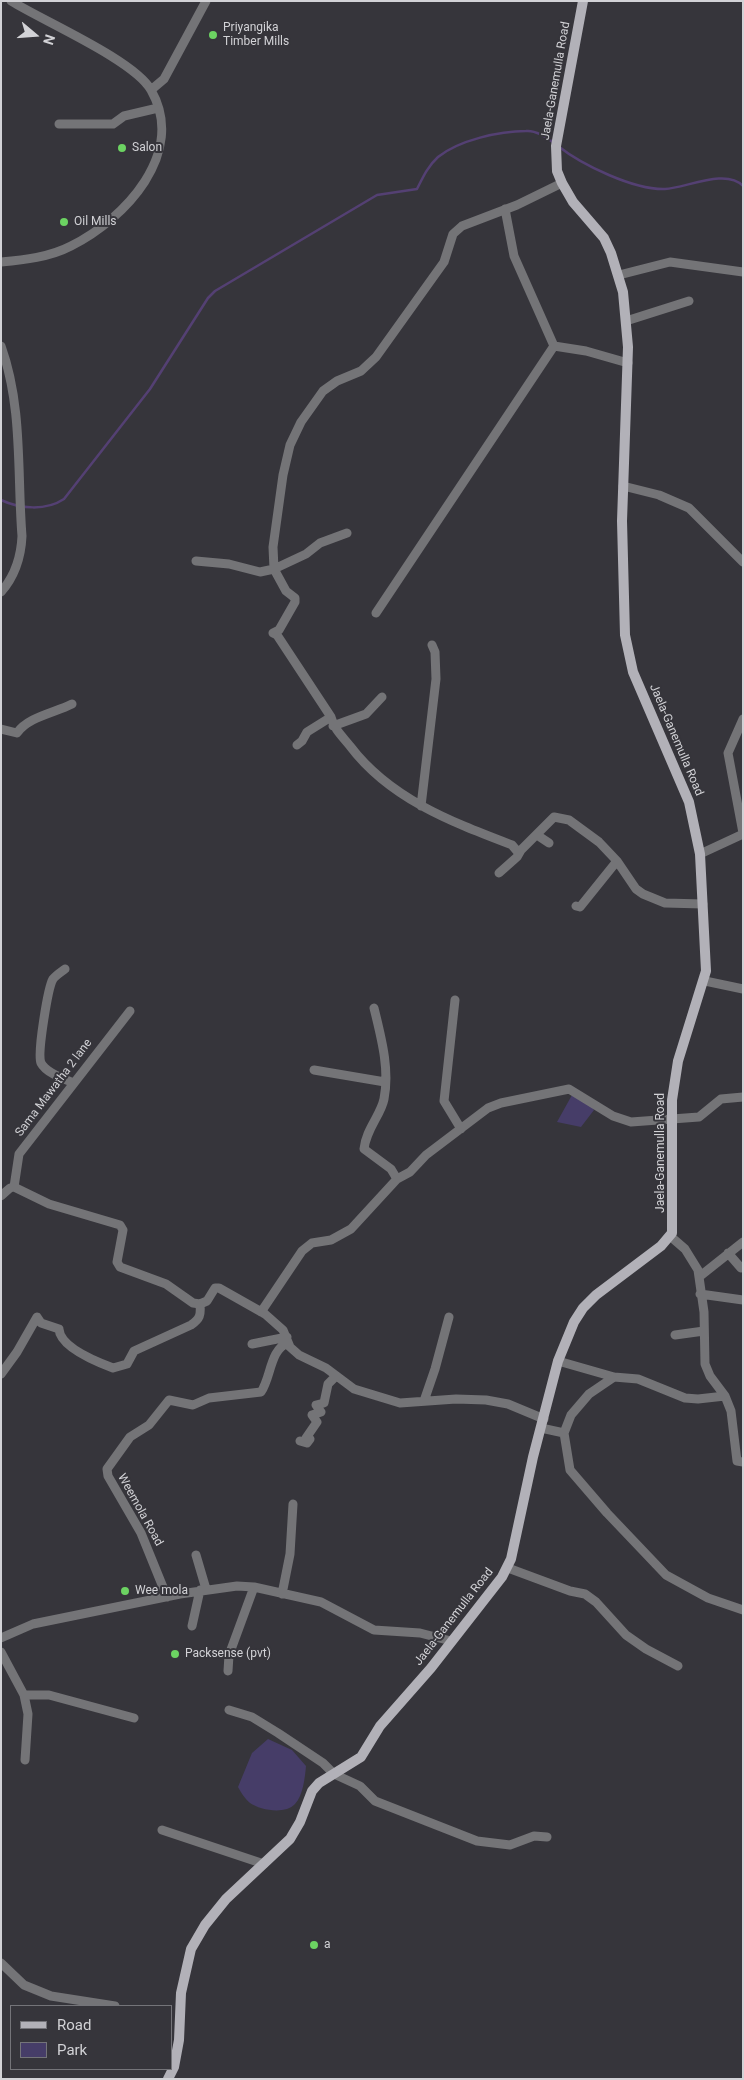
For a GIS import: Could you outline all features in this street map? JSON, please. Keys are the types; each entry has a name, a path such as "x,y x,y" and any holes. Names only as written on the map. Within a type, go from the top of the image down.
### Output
{"main road":[{"name":"Jaela-Ganemulla Road","path":"172,2068 177,2054 176,2012 191,1949 198,1937 214,1911 264,1864 296,1830 312,1791 319,1783 361,1757 380,1726 431,1668 508,1568 533,1457 558,1361 574,1322 582,1308 670,1236 673,1220 672,1100 678,1061 705,981 706,958 700,854 689,802 629,658 624,614 624,486 628,363 626,320 619,275 604,238 573,202 557,171 558,138 582,1"}],"street":[{"path":"1,262 28,260 71,246 126,207 153,169 163,140 161,117 151,90 120,62 11,1"},
{"path":"151,90 164,79 206,1"},
{"path":"60,124 113,124 124,116 158,108"},
{"path":"521,850 517,852 512,845 441,818 400,793 365,766 332,722 277,635 273,633 280,630 295,602 294,598 286,591 274,569 273,546 283,475 290,445 301,422 323,391 337,381 361,371 376,357 444,262 453,234 462,226 562,183"},
{"path":"505,209 514,256 554,346"},
{"path":"619,275 670,262 743,272"},
{"path":"626,320 689,301"},
{"path":"1,346 11,374 16,415 22,536 21,553 15,570 1,592"},
{"path":"554,346 586,351 628,363"},
{"path":"376,613 554,346"},
{"path":"624,486 659,495 689,508 743,562"},
{"path":"196,561 229,564 260,572 274,569 306,554 320,543 347,533"},
{"path":"422,806 436,679 435,652 432,645"},
{"path":"297,745 308,732 332,722 366,714 382,697"},
{"path":"1,729 17,733 24,724 52,714 72,704"},
{"path":"700,854 743,834 728,754 743,719"},
{"path":"499,873 554,817 569,820 599,842 618,862 636,890 665,902 703,904"},
{"path":"537,835 549,844"},
{"path":"576,906 580,906 618,862"},
{"path":"65,969 53,980 51,987 43,1024 40,1058 42,1065 74,1083"},
{"path":"705,981 743,989"},
{"path":"455,1000 444,1101 461,1128"},
{"path":"374,1008 385,1056 384,1101 365,1140 364,1149 391,1168 397,1179"},
{"name":"Sama Mawatha 2 lane","path":"14,1187 19,1154 130,1011"},
{"path":"314,1070 384,1082"},
{"path":"261,1312 302,1251 312,1243 331,1240 351,1228 397,1179 410,1172 426,1155 488,1108 563,1088 575,1090 621,1119 631,1122 699,1117 721,1100 743,1098"},
{"path":"1,1196 14,1187 48,1204 120,1225 123,1230 117,1262 120,1266 159,1281 193,1303 200,1304 207,1301 215,1288 218,1288 261,1312 283,1330 299,1354 354,1389 400,1403 486,1400 508,1404 564,1433"},
{"path":"670,1236 691,1258 698,1270 704,1312 705,1364 710,1376 725,1396 731,1411 737,1461 743,1462"},
{"path":"699,1277 743,1242"},
{"path":"728,1253 741,1268"},
{"path":"700,1294 743,1300"},
{"path":"1,1374 17,1352 37,1317 41,1322 59,1328 63,1340 78,1351 113,1368 128,1364 134,1351 191,1326 198,1320 200,1304"},
{"path":"424,1401 449,1317"},
{"path":"675,1335 704,1331"},
{"path":"252,1344 288,1340"},
{"name":"Weemola Road","path":"167,1597 141,1532 108,1476 107,1469 130,1437 149,1426 170,1400 193,1405 217,1396 261,1392 277,1352 288,1340"},
{"path":"558,1361 614,1377 638,1379 685,1398 698,1399 725,1396"},
{"path":"300,1441 307,1443 310,1439 306,1438 317,1422 312,1415 321,1412 316,1405 324,1403 328,1384 336,1376"},
{"path":"614,1377 580,1402 571,1415 564,1433 570,1470 607,1513 666,1575 708,1598 743,1610"},
{"path":"282,1594 290,1554 293,1504"},
{"path":"192,1626 203,1590 196,1556"},
{"path":"508,1568 570,1591 585,1594 596,1602 626,1635 646,1650 678,1666"},
{"path":"1,1638 33,1624 203,1590 254,1587 321,1602 374,1630 420,1633 451,1641"},
{"path":"228,1671 229,1655 254,1587"},
{"path":"1,1652 24,1695 28,1714 25,1760"},
{"path":"24,1695 49,1695 134,1718"},
{"path":"229,1710 252,1717 278,1733 324,1763 334,1774 360,1786 375,1801 477,1841 510,1845 534,1836 546,1837"},
{"path":"162,1830 264,1864"},
{"path":"2,1966 24,1985 51,1996 109,2005"}],"green space":[{"path":"572,1095 594,1110 581,1127 557,1122"},
{"path":"268,1739 292,1750 306,1766 303,1786 298,1801 285,1809 272,1810 254,1806 246,1799 238,1787 252,1753"}],"waterway":[{"path":"1,500 25,507 41,507 64,499 150,389 208,298 215,291 377,195 417,189 434,160 447,151 468,141 492,135 526,131 541,134 554,143"},
{"path":"558,146 580,161 609,175 652,188 674,188 716,179 736,181 743,186"}],"place":[{"name":"Priyangika Timber Mills","path":"213,35"},
{"name":"Salon","path":"122,148"},
{"name":"Oil Mills","path":"64,222"},
{"name":"Wee mola","path":"125,1591"},
{"name":"Packsense (pvt)","path":"175,1654"},
{"name":"a","path":"314,1945"}]}
